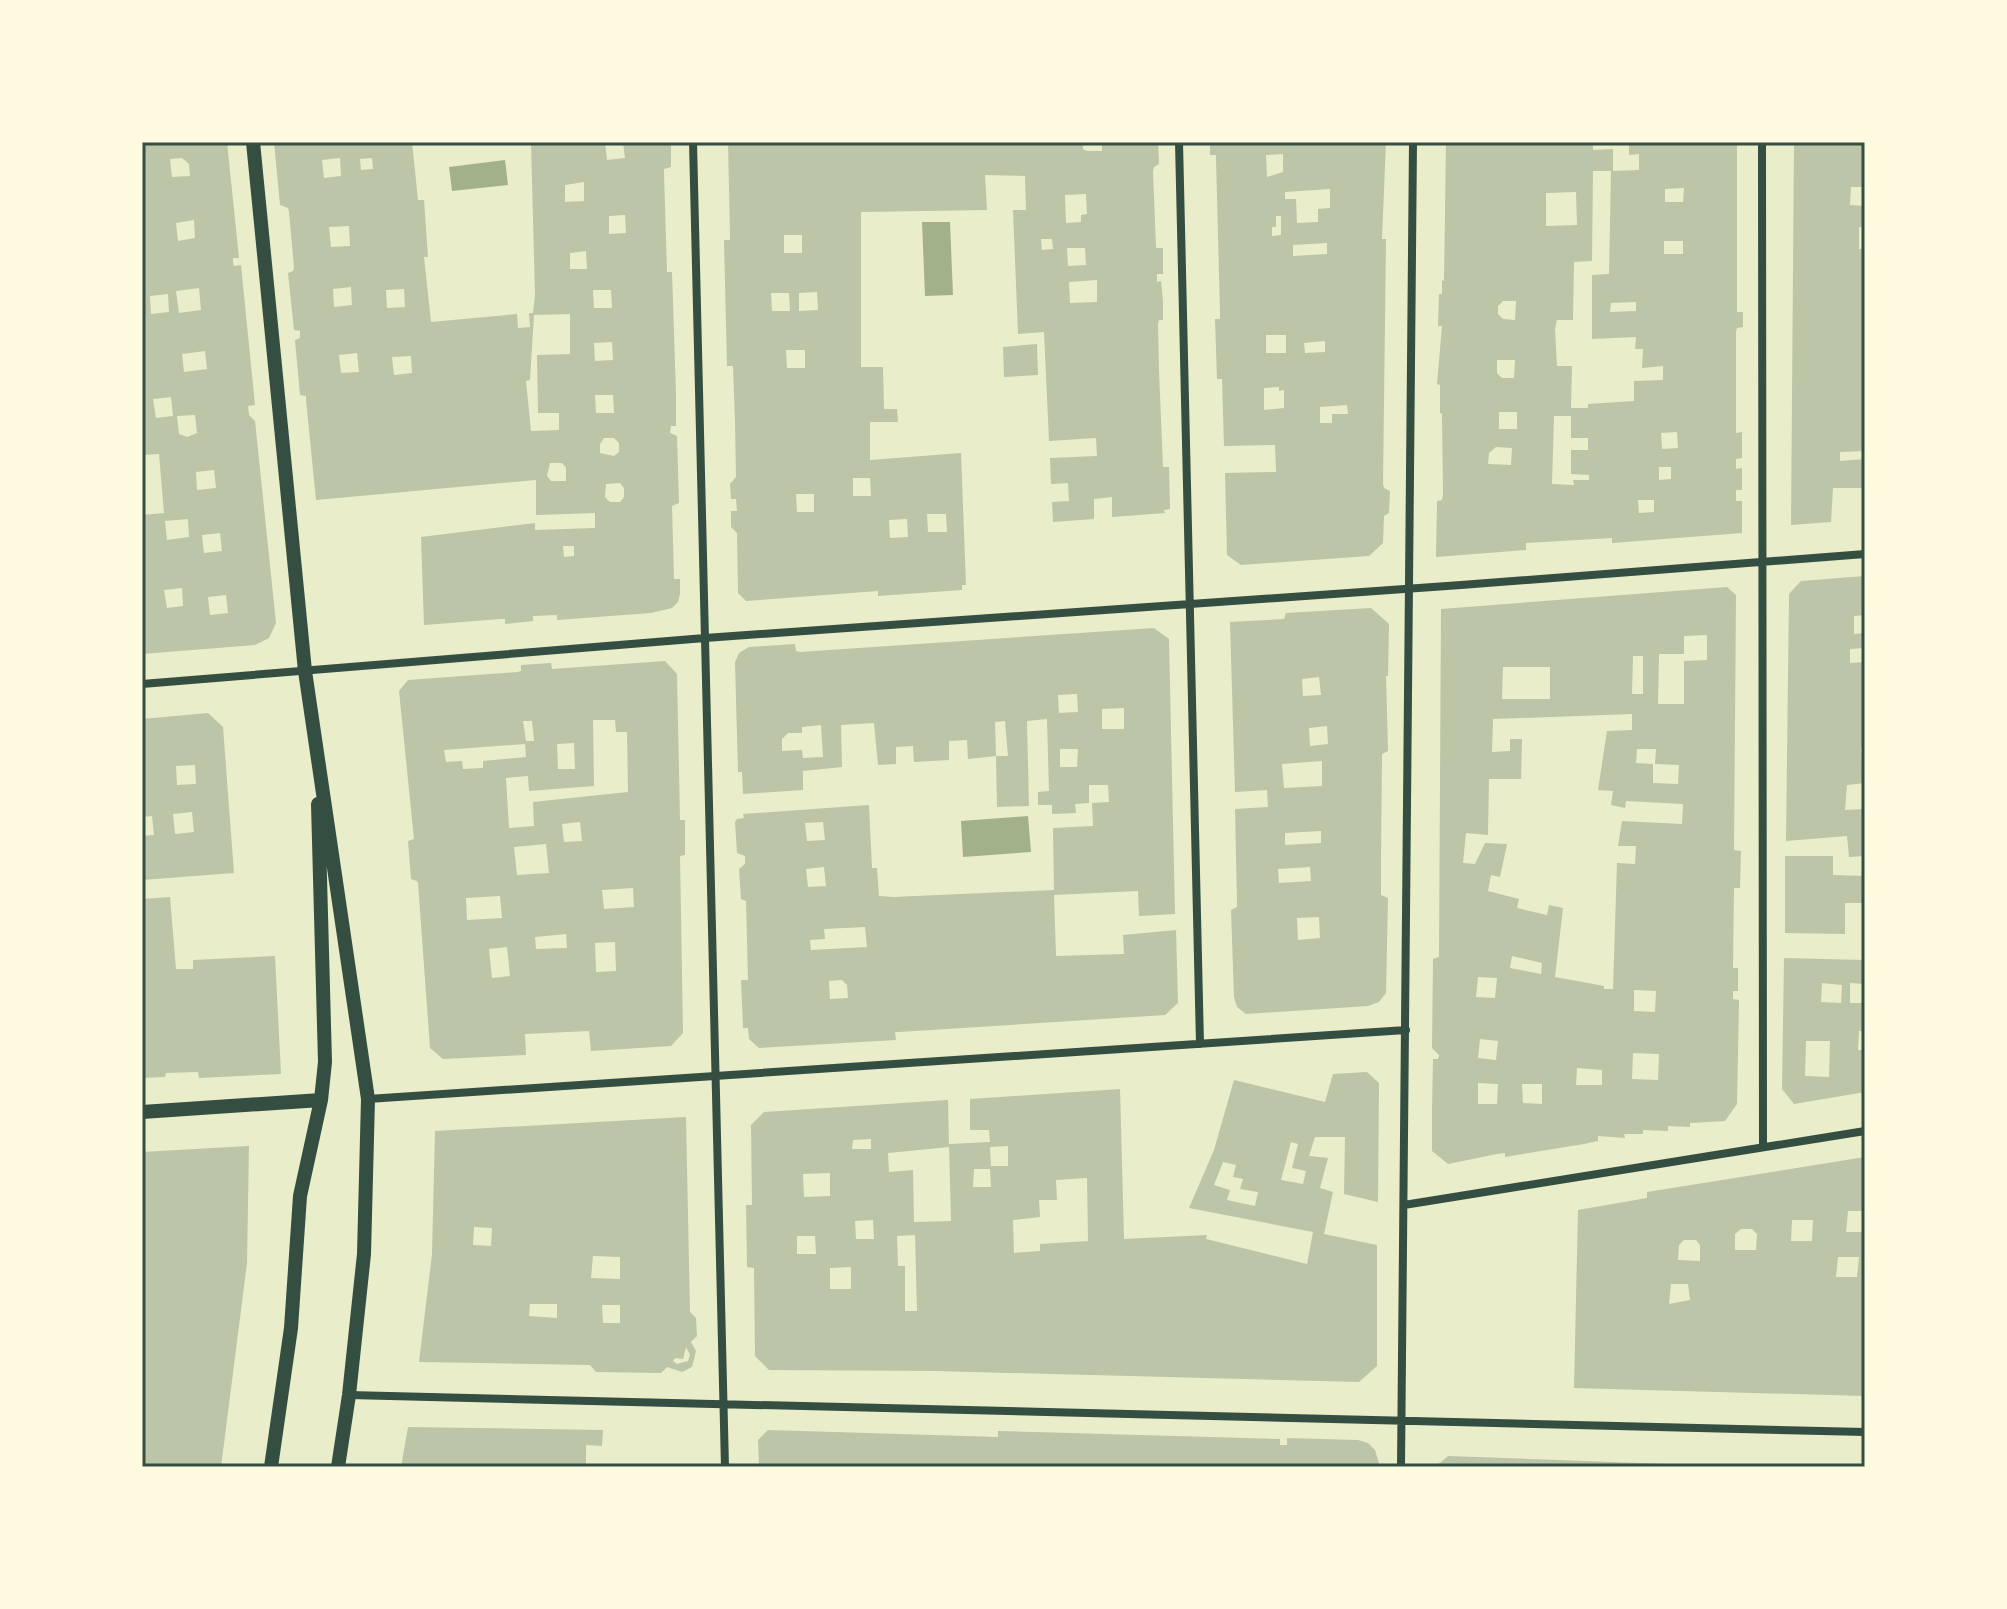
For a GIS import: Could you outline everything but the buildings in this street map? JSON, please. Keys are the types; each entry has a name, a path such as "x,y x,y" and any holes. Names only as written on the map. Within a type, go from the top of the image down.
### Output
{"street":[{"path":"253,142 305,671 368,1099 364,1254 338,1467"},
{"path":"693,142 725,1467"},
{"path":"1179,142 1200,1044"},
{"path":"1401,1467 1413,142"},
{"path":"1762,142 1763,1147"},
{"path":"142,684 705,638 1865,554"},
{"path":"271,1467 291,1328 300,1196 321,1100 325,1062 317,747"},
{"path":"368,1099 1406,1030"},
{"path":"142,1112 321,1100"},
{"path":"1404,1205 1865,1131"},
{"path":"349,1395 1865,1432"}],"shaded area":[{"path":"505,160 508,185 452,191 449,167"},
{"path":"922,222 950,222 953,295 925,296"},
{"path":"1028,816 1031,852 963,857 961,821"}]}
